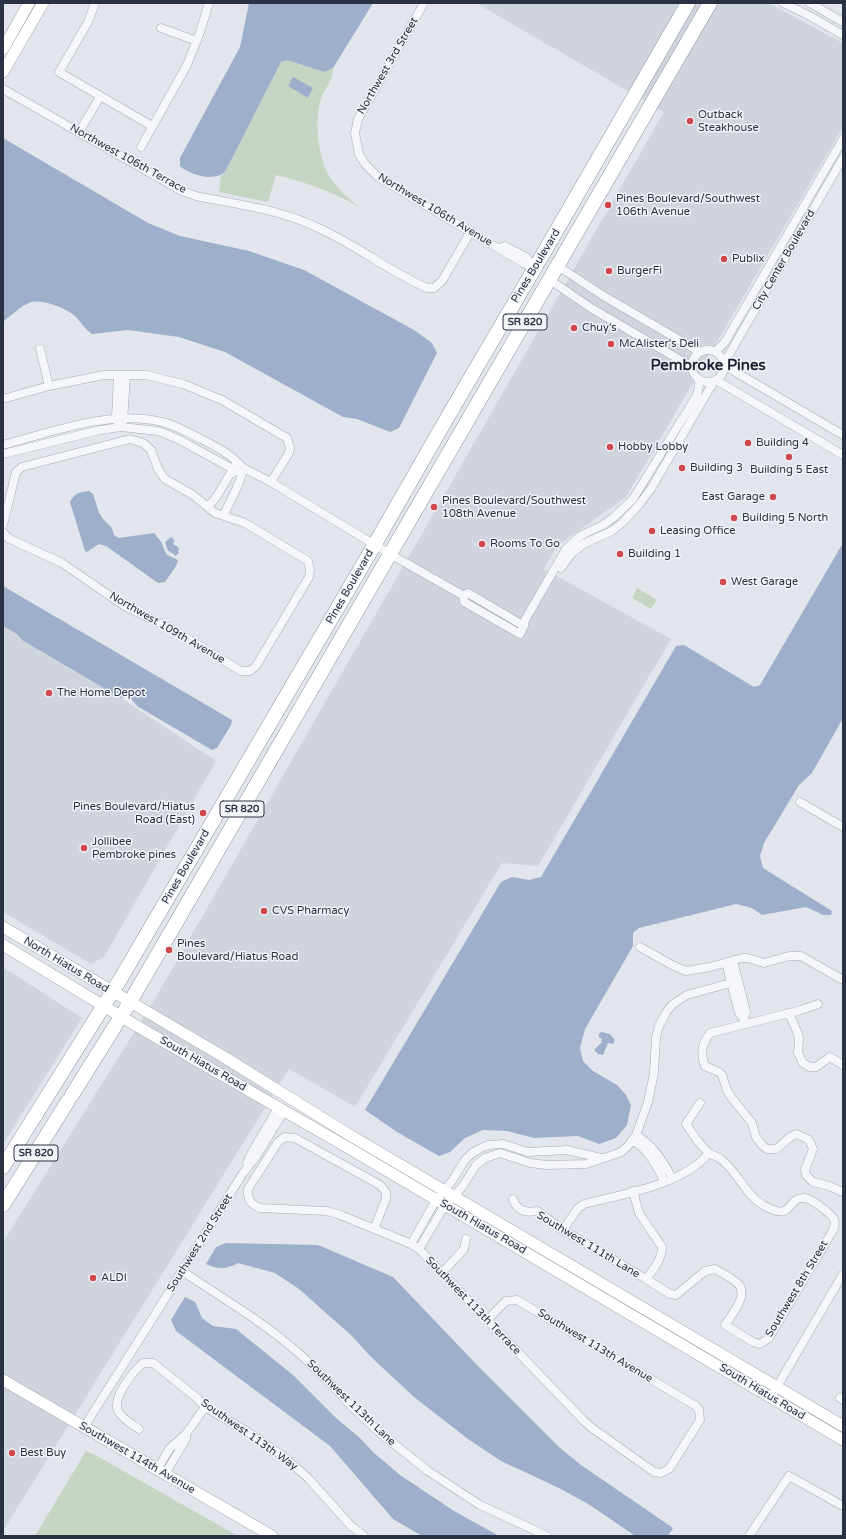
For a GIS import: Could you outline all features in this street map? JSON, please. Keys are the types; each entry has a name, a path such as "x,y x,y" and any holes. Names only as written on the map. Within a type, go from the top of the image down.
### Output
{"highway":[{"name":"Pines Boulevard","path":"3,1167 113,992 375,545 688,3"},
{"name":"Pines Boulevard","path":"3,1205 130,1002 710,3"},
{"path":"550,242 547,257 550,280"},
{"path":"535,268 541,296"}],"main road":[{"path":"3,49 29,3"},
{"path":"3,72 42,3"},
{"name":"North Hiatus Road","path":"3,927 130,1002"},
{"name":"North Hiatus Road","path":"3,945 121,1017"},
{"name":"South Hiatus Road","path":"130,1002 224,1057 348,1134 843,1426"},
{"name":"South Hiatus Road","path":"121,1017 441,1203 843,1440"},
{"path":"231,1081 242,1081 274,1098 281,1100 292,1099"},
{"path":"281,1110 288,1107 298,1109 331,1129 348,1134"},
{"name":"Southwest 114th Avenue","path":"3,1380 272,1536"}],"street":[{"path":"96,3 88,22 59,72 152,126"},
{"path":"140,147 187,65 197,41 209,3"},
{"name":"Northwest 3rd Street","path":"359,154 355,133 360,112 424,3"},
{"path":"783,3 843,35"},
{"path":"810,3 843,22"},
{"path":"161,28 197,41"},
{"name":"Northwest 106th Terrace","path":"3,89 182,191 196,196 267,210 301,220 339,237 427,288 434,288 442,281 471,231"},
{"path":"80,132 100,96"},
{"name":"City Center Boulevard","path":"715,352 725,342 843,139"},
{"name":"Northwest 106th Avenue","path":"359,154 365,164 378,177 498,247 505,246 518,252 526,257 535,268"},
{"name":"City Center Boulevard","path":"723,364 843,158"},
{"path":"799,215 807,220"},
{"path":"558,266 590,288 700,352"},
{"path":"550,280 591,308 692,367"},
{"path":"40,349 49,386"},
{"path":"843,435 727,367 723,364 719,354 705,350 700,352 695,357 692,367 693,372 699,379 704,382 715,380 843,455"},
{"path":"524,626 529,623 563,564 572,552 585,543 612,531 622,524 639,505 652,487 715,380 721,374 723,364"},
{"path":"3,398 49,386 104,375 146,375 183,384 222,400 287,438 290,448 289,453 271,482"},
{"path":"120,427 122,375"},
{"path":"464,596 464,602 520,634 525,620 566,549 580,536 614,517 633,499 696,395 700,386 699,379"},
{"path":"3,445 100,420 120,418 161,422 182,429 234,458 243,468 271,482 390,554 464,596 468,594 524,626"},
{"path":"3,454 100,430 120,427 158,431 178,439 229,467 243,468"},
{"path":"3,525 16,472 22,467 130,440 143,443 151,450 158,469 164,479 193,495 215,512 224,515 229,501 242,480 243,468"},
{"path":"208,507 217,496 230,474 243,468"},
{"name":"Northwest 109th Avenue","path":"3,533 8,538 62,563 126,607 172,629 241,671 250,671 256,666 309,577 310,570 308,561 245,523 224,515"},
{"path":"800,802 843,827"},
{"path":"640,946 672,965 686,971 748,958 764,963 789,956 802,956 843,980"},
{"path":"729,962 746,1011 745,1021"},
{"path":"411,1244 441,1203 454,1196 463,1186 476,1165 485,1158 500,1153 530,1163 586,1164 621,1152 634,1138 651,1088 656,1060 656,1037 664,1015 673,1004 687,995 735,982"},
{"path":"818,1004 801,1010 745,1021 710,1034 702,1048 703,1060 705,1066 722,1074 729,1094 752,1123 756,1137 764,1147 772,1150 776,1149 789,1137 797,1134 809,1140 813,1150 805,1170 806,1175 813,1182 829,1186 843,1192"},
{"path":"789,1012 798,1034 798,1053 803,1063 810,1067 816,1067 830,1057 843,1065"},
{"path":"563,1230 578,1208 584,1204 664,1181 690,1170 703,1160 709,1153 686,1124 700,1103"},
{"name":"Southwest 2nd Street","path":"84,1427 242,1173 251,1154 281,1110"},
{"name":"Southwest 113th Terrace","path":"374,1229 386,1199 386,1192 380,1185 295,1138 285,1137 278,1142 248,1189 248,1197 252,1204 260,1208 326,1211 338,1214 374,1229 411,1244 419,1249 592,1428 654,1472 661,1473"},
{"path":"634,1138 650,1144 667,1168 672,1178"},
{"path":"634,1138 658,1169 664,1181"},
{"path":"419,1249 441,1203 444,1190 452,1181 468,1156 477,1150 489,1145 503,1144 528,1152 567,1150 601,1158"},
{"name":"Southwest 8th Street","path":"709,1153 723,1160 750,1194 763,1205 779,1212 784,1212 796,1201 806,1198 832,1215 835,1225 769,1338 760,1344"},
{"path":"633,1191 639,1213 662,1247 662,1253 646,1279"},
{"name":"Southwest 111th Lane","path":"512,1199 514,1204 519,1209 527,1212 537,1211 563,1230 670,1294 676,1295 705,1271 714,1269 737,1282 742,1288 742,1298 725,1326 753,1342 760,1344"},
{"path":"442,1273 464,1249 466,1239"},
{"name":"Southwest 113th Lane","path":"182,1271 252,1317 301,1355 374,1427 428,1471 480,1505 546,1536"},
{"path":"771,1397 843,1274"},
{"name":"Southwest 113th Avenue","path":"487,1320 506,1302 517,1300 696,1406 700,1415 697,1426 669,1469 661,1473"},
{"name":"Southwest 113th Way","path":"139,1429 123,1418 117,1409 117,1398 134,1372 143,1363 153,1363 206,1407 248,1432 283,1456 308,1478 350,1526 364,1536"},
{"path":"161,1472 186,1439 186,1434 206,1407"},
{"path":"749,1536 789,1476 843,1506"}],"shaded area":[{"path":"476,3 768,3 843,43 843,127 626,497 557,546 544,569 671,639 538,866 502,863 355,1107 289,1069 3,1531 3,1242 156,997 664,112"},
{"path":"3,625 121,698 216,761 104,957 91,964 3,912"},
{"path":"3,967 82,1018 3,1144"}],"green space":[{"path":"287,60 324,72 333,68 332,77 321,98 318,110 318,138 322,158 328,174 342,192 359,207 319,188 276,175 268,202 219,192 221,176 225,172 281,62"},
{"path":"637,588 657,600 651,609 632,598"},
{"path":"86,1451 97,1456 238,1536 35,1536"}],"water":[{"path":"249,3 373,3 333,68 324,72 287,60 281,62 225,172 215,177 202,176 190,172 180,166 180,158 240,47"},
{"path":"293,77 313,88 308,98 288,86"},
{"path":"3,138 148,223 180,236 249,251 304,270 414,330 432,343 437,353 399,428 390,432 357,419 343,417 225,352 179,337 128,330 92,334 75,316 66,310 54,305 36,301 27,304 16,311 3,322"},
{"path":"89,491 93,494 99,513 112,528 114,535 119,538 154,533 162,543 167,555 178,560 176,566 165,582 158,583 106,546 99,544 87,552 85,551 70,502 73,497 78,494"},
{"path":"171,537 175,541 173,543 175,546 176,545 179,549 179,553 175,556 168,551 165,542"},
{"path":"843,543 843,718 812,773 799,785 764,843 760,856 763,868 832,911 831,915 823,915 806,907 762,915 752,908 736,904 639,928 633,933 633,946 585,1029 580,1048 583,1061 593,1071 617,1085 626,1095 631,1105 627,1125 616,1138 599,1144 578,1136 534,1138 507,1131 483,1130 465,1138 450,1152 439,1156 397,1132 365,1110 501,882 512,877 529,880 541,877 676,646 684,645 754,687 760,685"},
{"path":"3,586 232,720 231,725 217,748 212,750 137,706 129,696 121,698 22,640 17,634 3,626"},
{"path":"601,1032 610,1034 615,1040 613,1044 608,1043 603,1055 598,1054 594,1050 602,1042 602,1039 599,1037"},
{"path":"226,1243 318,1245 393,1277 477,1365 560,1448 581,1465 673,1528 668,1536 635,1536 590,1505 559,1488 501,1461 468,1439 414,1397 370,1356 352,1336 299,1289 275,1273 238,1263 230,1267 222,1268 206,1264 216,1247"},
{"path":"185,1297 195,1302 202,1318 213,1326 236,1329 293,1375 336,1418 400,1475 454,1511 499,1536 422,1536 393,1519 330,1446 176,1331 171,1320"}],"place":[{"name":"Outback Steakhouse","path":"690,121"},
{"name":"Pines Boulevard/Southwest 106th Avenue","path":"608,205"},
{"name":"Publix","path":"724,259"},
{"name":"BurgerFi","path":"609,271"},
{"name":"Chuy's","path":"574,328"},
{"name":"McAlister's Deli","path":"611,344"},
{"name":"Building 4","path":"748,443"},
{"name":"Hobby Lobby","path":"610,447"},
{"name":"Building 5 East","path":"789,457"},
{"name":"Building 3","path":"682,468"},
{"name":"East Garage","path":"773,497"},
{"name":"Pines Boulevard/Southwest 108th Avenue","path":"434,507"},
{"name":"Building 5 North","path":"734,518"},
{"name":"Leasing Office","path":"652,531"},
{"name":"Rooms To Go","path":"482,544"},
{"name":"Building 1","path":"620,554"},
{"name":"West Garage","path":"723,582"},
{"name":"The Home Depot","path":"49,693"},
{"name":"Pines Boulevard/Hiatus Road (East)","path":"203,813"},
{"name":"Jollibee Pembroke pines","path":"84,848"},
{"name":"CVS Pharmacy","path":"264,911"},
{"name":"Pines Boulevard/Hiatus Road","path":"169,950"},
{"name":"ALDI","path":"93,1278"},
{"name":"Best Buy","path":"12,1453"}],"district":[{"name":"Pembroke Pines","path":"708,366"}]}
